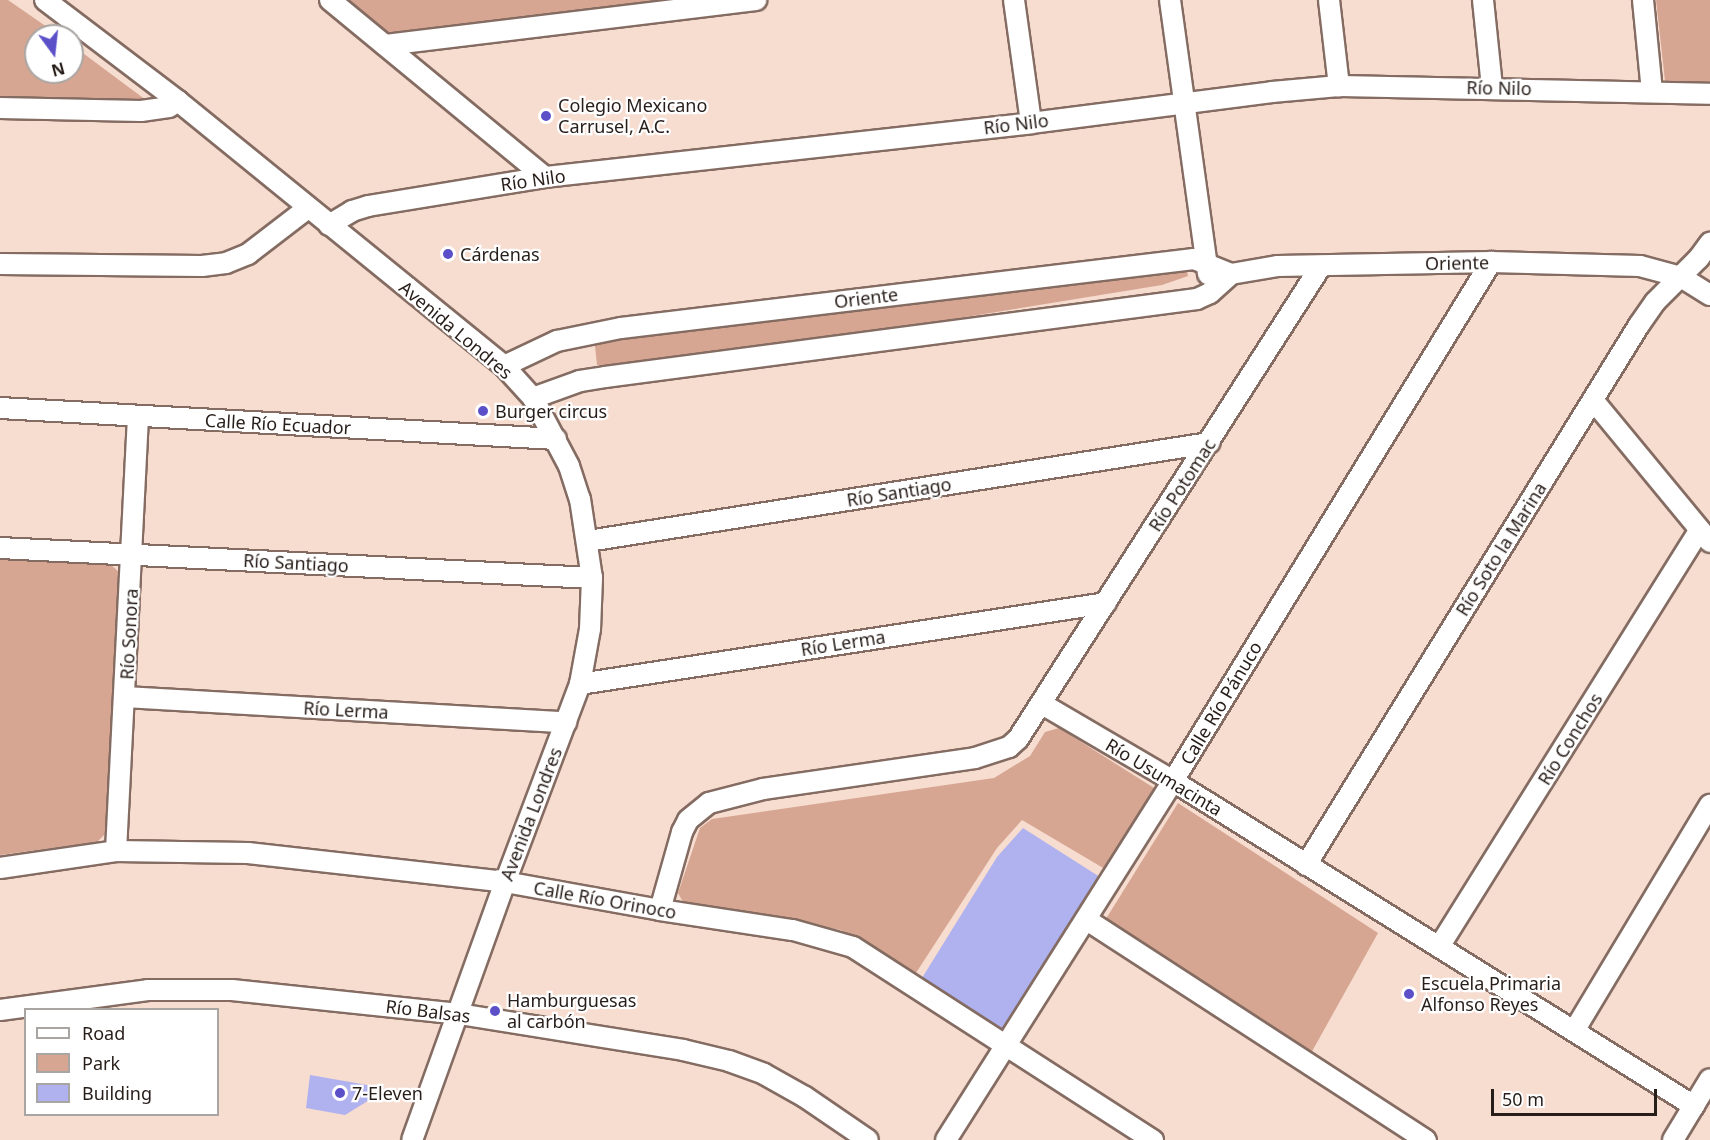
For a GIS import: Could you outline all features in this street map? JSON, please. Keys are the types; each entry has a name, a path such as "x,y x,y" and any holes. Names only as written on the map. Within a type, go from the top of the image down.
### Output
{"street":[{"name":"Avenida Londres","path":"45,0 178,101 504,366 532,398 556,439 569,465 580,499 592,578 590,629 580,684 505,882 412,1140"},
{"path":"330,0 545,177"},
{"path":"385,45 756,0"},
{"path":"1014,0 1031,123"},
{"path":"1170,0 1210,293"},
{"path":"1329,0 1339,86"},
{"path":"1483,0 1492,87"},
{"path":"1643,0 1652,92"},
{"name":"Río Nilo","path":"329,225 368,206 545,177 1339,86 1492,87 1710,94"},
{"path":"0,108 141,111 169,107 178,101"},
{"path":"0,264 202,266 226,263 257,248 308,208"},
{"name":"Río Soto la Marina","path":"1306,865 1655,302 1681,277 1710,243"},
{"name":"Oriente","path":"504,366 557,341 621,328 1194,259 1231,274 1278,266 1491,262 1640,266 1681,277 1710,295"},
{"name":"Calle Río Pánuco","path":"946,1140 1087,920 1491,262"},
{"name":"Río Potomac","path":"1042,704 1321,266"},
{"path":"532,398 580,381 605,377 1190,300 1210,293 1231,274"},
{"path":"1593,400 1705,536"},
{"name":"Calle Río Ecuador","path":"0,408 556,439"},
{"name":"Río Sonora","path":"116,851 126,697 138,417"},
{"name":"Río Santiago","path":"588,541 1209,443"},
{"name":"Río Conchos","path":"1439,947 1705,536"},
{"name":"Río Santiago","path":"0,548 592,578"},
{"name":"Río Lerma","path":"580,684 1106,603"},
{"name":"Río Lerma","path":"126,697 566,722"},
{"path":"660,910 682,832 688,820 710,803 764,789 993,754 1009,747 1018,739 1042,704"},
{"name":"Río Usumacinta","path":"1042,704 1173,781 1694,1106"},
{"path":"1574,1031 1710,805"},
{"name":"Calle Río Orinoco","path":"0,867 116,851 248,853 505,882 660,910 794,930 842,942 878,962 1153,1140"},
{"path":"1087,920 1426,1140"},
{"name":"Río Balsas","path":"0,1010 148,990 232,990 459,1014 683,1050 729,1061 764,1074 805,1097 868,1140"},
{"path":"1673,1140 1710,1079"}],"green space":[{"path":"0,0 8,0 43,24 24,24 24,84 84,84 84,54 154,106 0,96"},
{"path":"346,0 674,0 389,36"},
{"path":"1656,0 1710,0 1710,82 1665,81"},
{"path":"1186,265 1188,276 1162,285 683,363 597,365 594,336"},
{"path":"0,557 110,564 120,573 106,833 97,842 0,855"},
{"path":"1059,728 1162,793 1110,872 1022,820 997,848 914,976 841,930 684,904 678,893 700,828 712,819 994,778 1030,756 1045,732"},
{"path":"1178,803 1378,933 1310,1055 1104,922"}],"building":[{"path":"1023,828 1103,879 1002,1032 922,978 997,857"},
{"name":"7-Eleven","path":"310,1075 373,1086 371,1099 345,1115 306,1108"}],"place":[{"name":"Colegio Mexicano Carrusel, A.C.","path":"546,116"},
{"name":"Cárdenas","path":"448,254"},
{"name":"Burger circus","path":"483,411"},
{"name":"Escuela Primaria Alfonso Reyes","path":"1409,994"},
{"name":"Hamburguesas al carbón","path":"495,1011"},
{"name":"7-Eleven","path":"340,1093"}]}
